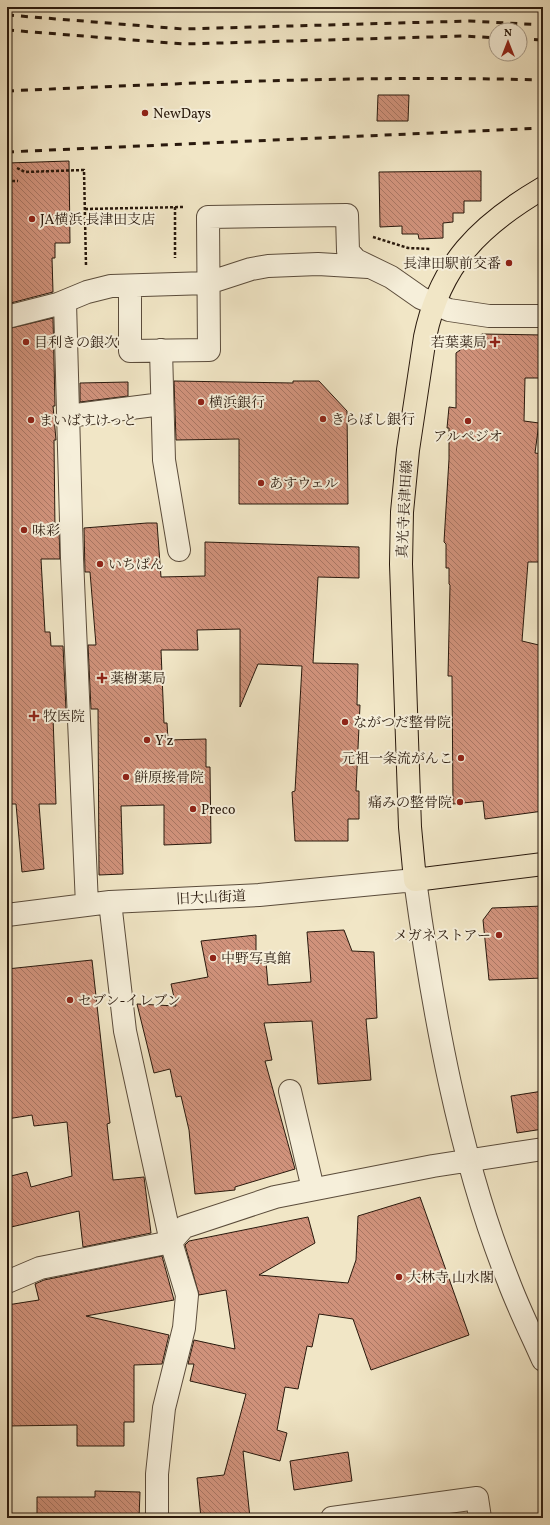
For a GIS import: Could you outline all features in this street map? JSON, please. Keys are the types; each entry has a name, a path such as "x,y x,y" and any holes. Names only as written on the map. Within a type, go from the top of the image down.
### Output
{"main road":[{"name":"真光寺長津田線","path":"415,880 410,819 401,564 402,519 408,450 424,337 433,304 445,277 460,256 477,237 516,204 543,188"},
{"path":"415,880 543,864"}],"street":[{"path":"130,286 130,351 209,350 208,217 348,215 348,251 356,260 391,277 433,304 469,314 543,316"},
{"path":"7,317 65,302 96,289 208,283 268,266 318,264 368,267"},
{"path":"65,302 72,574 87,905"},
{"path":"161,350 164,460 179,550"},
{"path":"68,416 162,404"},
{"path":"415,880 422,929 447,1067 470,1160 508,1279 543,1360"},
{"name":"旧大山街道","path":"7,915 110,902 260,895 415,880"},
{"path":"110,902 125,1031 172,1242 187,1295 184,1328 164,1408 157,1474 158,1518"},
{"path":"290,1091 313,1189"},
{"path":"7,1282 40,1268 172,1242 184,1227 275,1197 470,1160 543,1149"},
{"path":"332,1518 477,1498 480,1518"}],"path":[{"path":"17,168 25,172 84,170 86,267"},
{"path":"7,181 18,181"},
{"path":"175,207 175,265"},
{"path":"85,209 189,207"},
{"path":"369,236 408,248 431,249"}],"building":[{"path":"378,95 409,95 408,121 377,121"},
{"path":"69,161 70,243 55,243 55,258 52,258 53,292 7,304 7,163"},
{"path":"481,171 481,201 464,201 464,213 453,213 453,222 443,223 443,238 419,239 418,234 402,234 402,226 380,227 379,172"},
{"path":"53,318 55,406 53,406 56,440 54,440 55,530 59,530 60,559 41,559 45,632 50,632 51,646 63,646 66,710 56,710 56,716 53,716 56,804 39,804 44,869 22,872 16,804 7,804 7,329"},
{"path":"482,334 543,335 543,378 525,378 524,421 539,423 535,453 543,454 543,562 528,562 522,641 543,646 543,766 539,766 543,794 543,811 485,819 483,801 453,804 452,676 448,676 450,585 449,568 446,568 446,544 444,542 449,459 449,428 447,428 449,407 456,408 456,353"},
{"path":"174,381 293,383 293,381 319,381 347,411 348,504 239,504 239,439 176,440"},
{"path":"128,382 128,396 80,402 80,383"},
{"path":"157,523 161,577 205,576 205,542 359,547 359,578 318,577 313,663 358,664 357,705 360,705 356,791 359,791 359,819 348,819 348,841 295,841 292,792 295,791 302,666 258,664 240,707 240,629 197,630 198,650 161,650 164,723 167,723 168,740 206,739 206,767 210,767 211,843 164,845 164,805 121,806 123,874 99,875 98,709 91,709 88,645 96,645 90,572 85,572 84,528"},
{"path":"543,906 543,978 489,980 483,920 492,908"},
{"path":"344,930 352,951 374,952 377,1018 366,1019 371,1080 318,1084 312,1021 264,1023 272,1060 265,1061 295,1169 235,1187 235,1190 195,1194 189,1130 181,1096 176,1097 170,1069 154,1073 137,1004 176,1006 171,984 208,977 201,941 256,935 256,964 266,962 268,985 311,982 307,932"},
{"path":"92,960 110,1123 107,1124 113,1180 144,1177 151,1233 83,1247 79,1211 7,1228 7,1177 27,1172 31,1187 72,1176 67,1122 34,1126 32,1115 7,1119 7,969"},
{"path":"543,1091 543,1129 517,1133 511,1096"},
{"path":"420,1197 469,1335 371,1370 353,1319 319,1314 312,1347 307,1346 298,1389 285,1387 277,1430 287,1433 280,1461 243,1451 250,1518 201,1518 197,1478 224,1475 246,1394 190,1381 194,1364 188,1364 194,1340 235,1349 226,1290 199,1295 185,1245 189,1241 308,1217 315,1243 259,1275 348,1283 356,1260 358,1216"},
{"path":"162,1256 174,1300 86,1316 169,1335 162,1364 134,1365 134,1422 124,1422 124,1446 77,1446 77,1425 7,1426 7,1305 39,1300 35,1284 44,1280"},
{"path":"348,1452 352,1481 294,1490 290,1461"},
{"path":"95,1491 140,1492 139,1518 37,1518 37,1497 95,1497"}],"railway":[{"path":"7,15 183,29 470,21 543,25"},
{"path":"7,30 184,44 465,36 488,37"},
{"path":"528,39 543,40"},
{"path":"7,91 342,79 409,78 543,80"},
{"path":"7,152 543,128"}],"place":[{"name":"NewDays","path":"145,113"},
{"name":"JA横浜 長津田支店","path":"32,219"},
{"name":"長津田駅前交番","path":"509,263"},
{"name":"目利きの銀次","path":"26,342"},
{"name":"若葉薬局","path":"495,342"},
{"name":"横浜銀行","path":"201,402"},
{"name":"きらぼし銀行","path":"323,419"},
{"name":"まいばすけっと","path":"31,420"},
{"name":"アルペジオ","path":"468,421"},
{"name":"あすウェル","path":"261,483"},
{"name":"味彩","path":"24,530"},
{"name":"いちばん","path":"100,564"},
{"name":"薬樹薬局","path":"102,678"},
{"name":"牧医院","path":"34,716"},
{"name":"ながつだ整骨院","path":"345,722"},
{"name":"Y'z","path":"147,740"},
{"name":"元祖一条流がんこ","path":"461,758"},
{"name":"餅原接骨院","path":"126,777"},
{"name":"痛みの整骨院","path":"460,802"},
{"name":"Preco","path":"193,809"},
{"name":"メガネストアー","path":"499,935"},
{"name":"中野写真館","path":"213,958"},
{"name":"セブン-イレブン","path":"70,1000"},
{"name":"大林寺 山水閣","path":"399,1277"}]}
